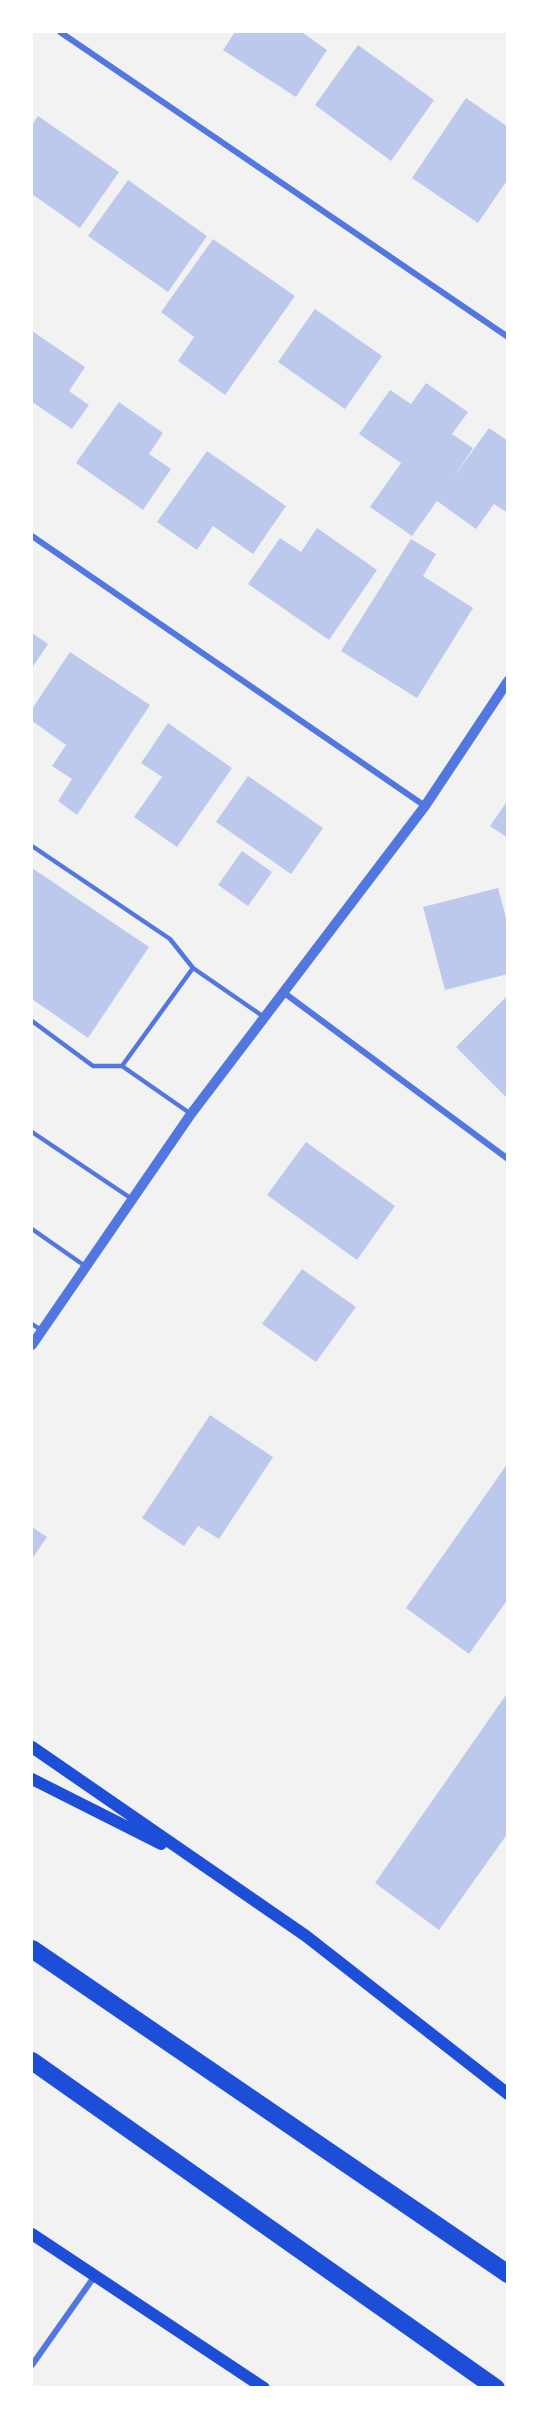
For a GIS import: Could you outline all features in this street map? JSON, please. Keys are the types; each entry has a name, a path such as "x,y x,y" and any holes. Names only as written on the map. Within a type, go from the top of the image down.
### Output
{"highway":[{"path":"32,1949 507,2274"},
{"path":"32,2061 496,2388"}],"main road":[{"path":"32,1747 306,1936 507,2094"},
{"path":"32,1779 202,1865"},
{"path":"32,2234 264,2388"}],"street":[{"path":"60,32 507,337"},
{"path":"32,536 425,806"},
{"path":"32,1345 191,1114 425,806 507,681"},
{"path":"283,992 507,1159"},
{"path":"32,2366 94,2277"}],"lane":[{"path":"32,846 171,939 193,968 264,1017"},
{"path":"122,1066 193,968"},
{"path":"32,1021 93,1066 122,1066 191,1114"},
{"path":"32,1132 132,1199"},
{"path":"32,1229 86,1266"},
{"path":"32,1324 41,1330"}],"building":[{"path":"235,32 304,32 327,50 296,97 223,50"},
{"path":"358,45 434,100 391,161 315,105"},
{"path":"466,98 508,127 508,179 478,223 412,178"},
{"path":"38,116 119,172 80,228 32,194 32,125"},
{"path":"128,180 207,236 168,292 88,236"},
{"path":"213,239 295,296 225,395 178,361 194,337 161,312"},
{"path":"315,309 382,356 345,409 278,362"},
{"path":"32,331 85,367 69,391 89,405 72,429 32,402"},
{"path":"426,383 468,412 452,434 473,448 453,478 489,428 508,441 508,513 494,504 476,529 437,501 412,536 370,507 401,463 359,434 390,390 411,404"},
{"path":"119,402 163,433 149,454 171,469 143,510 76,463"},
{"path":"207,451 286,506 253,554 213,526 197,550 157,522"},
{"path":"317,528 377,570 329,640 248,584 280,538 301,552"},
{"path":"411,539 436,554 423,576 473,608 417,698 341,651"},
{"path":"32,633 48,644 32,668"},
{"path":"70,652 150,705 77,815 58,801 72,779 52,766 66,745 32,721 32,709"},
{"path":"168,723 232,768 177,847 134,817 162,777 141,763"},
{"path":"248,776 323,828 291,874 216,822"},
{"path":"508,800 508,838 490,826"},
{"path":"242,851 272,872 248,906 218,885"},
{"path":"32,868 149,947 88,1038 32,999"},
{"path":"498,888 508,925 508,974 445,990 423,907"},
{"path":"508,995 508,1099 456,1047"},
{"path":"306,1142 395,1206 357,1260 267,1195"},
{"path":"302,1269 356,1307 316,1362 262,1324"},
{"path":"210,1415 273,1457 219,1539 198,1526 184,1546 142,1518"},
{"path":"508,1463 508,1599 469,1654 406,1608"},
{"path":"32,1527 47,1537 32,1559"},
{"path":"508,1692 508,1833 439,1930 375,1883"}]}
